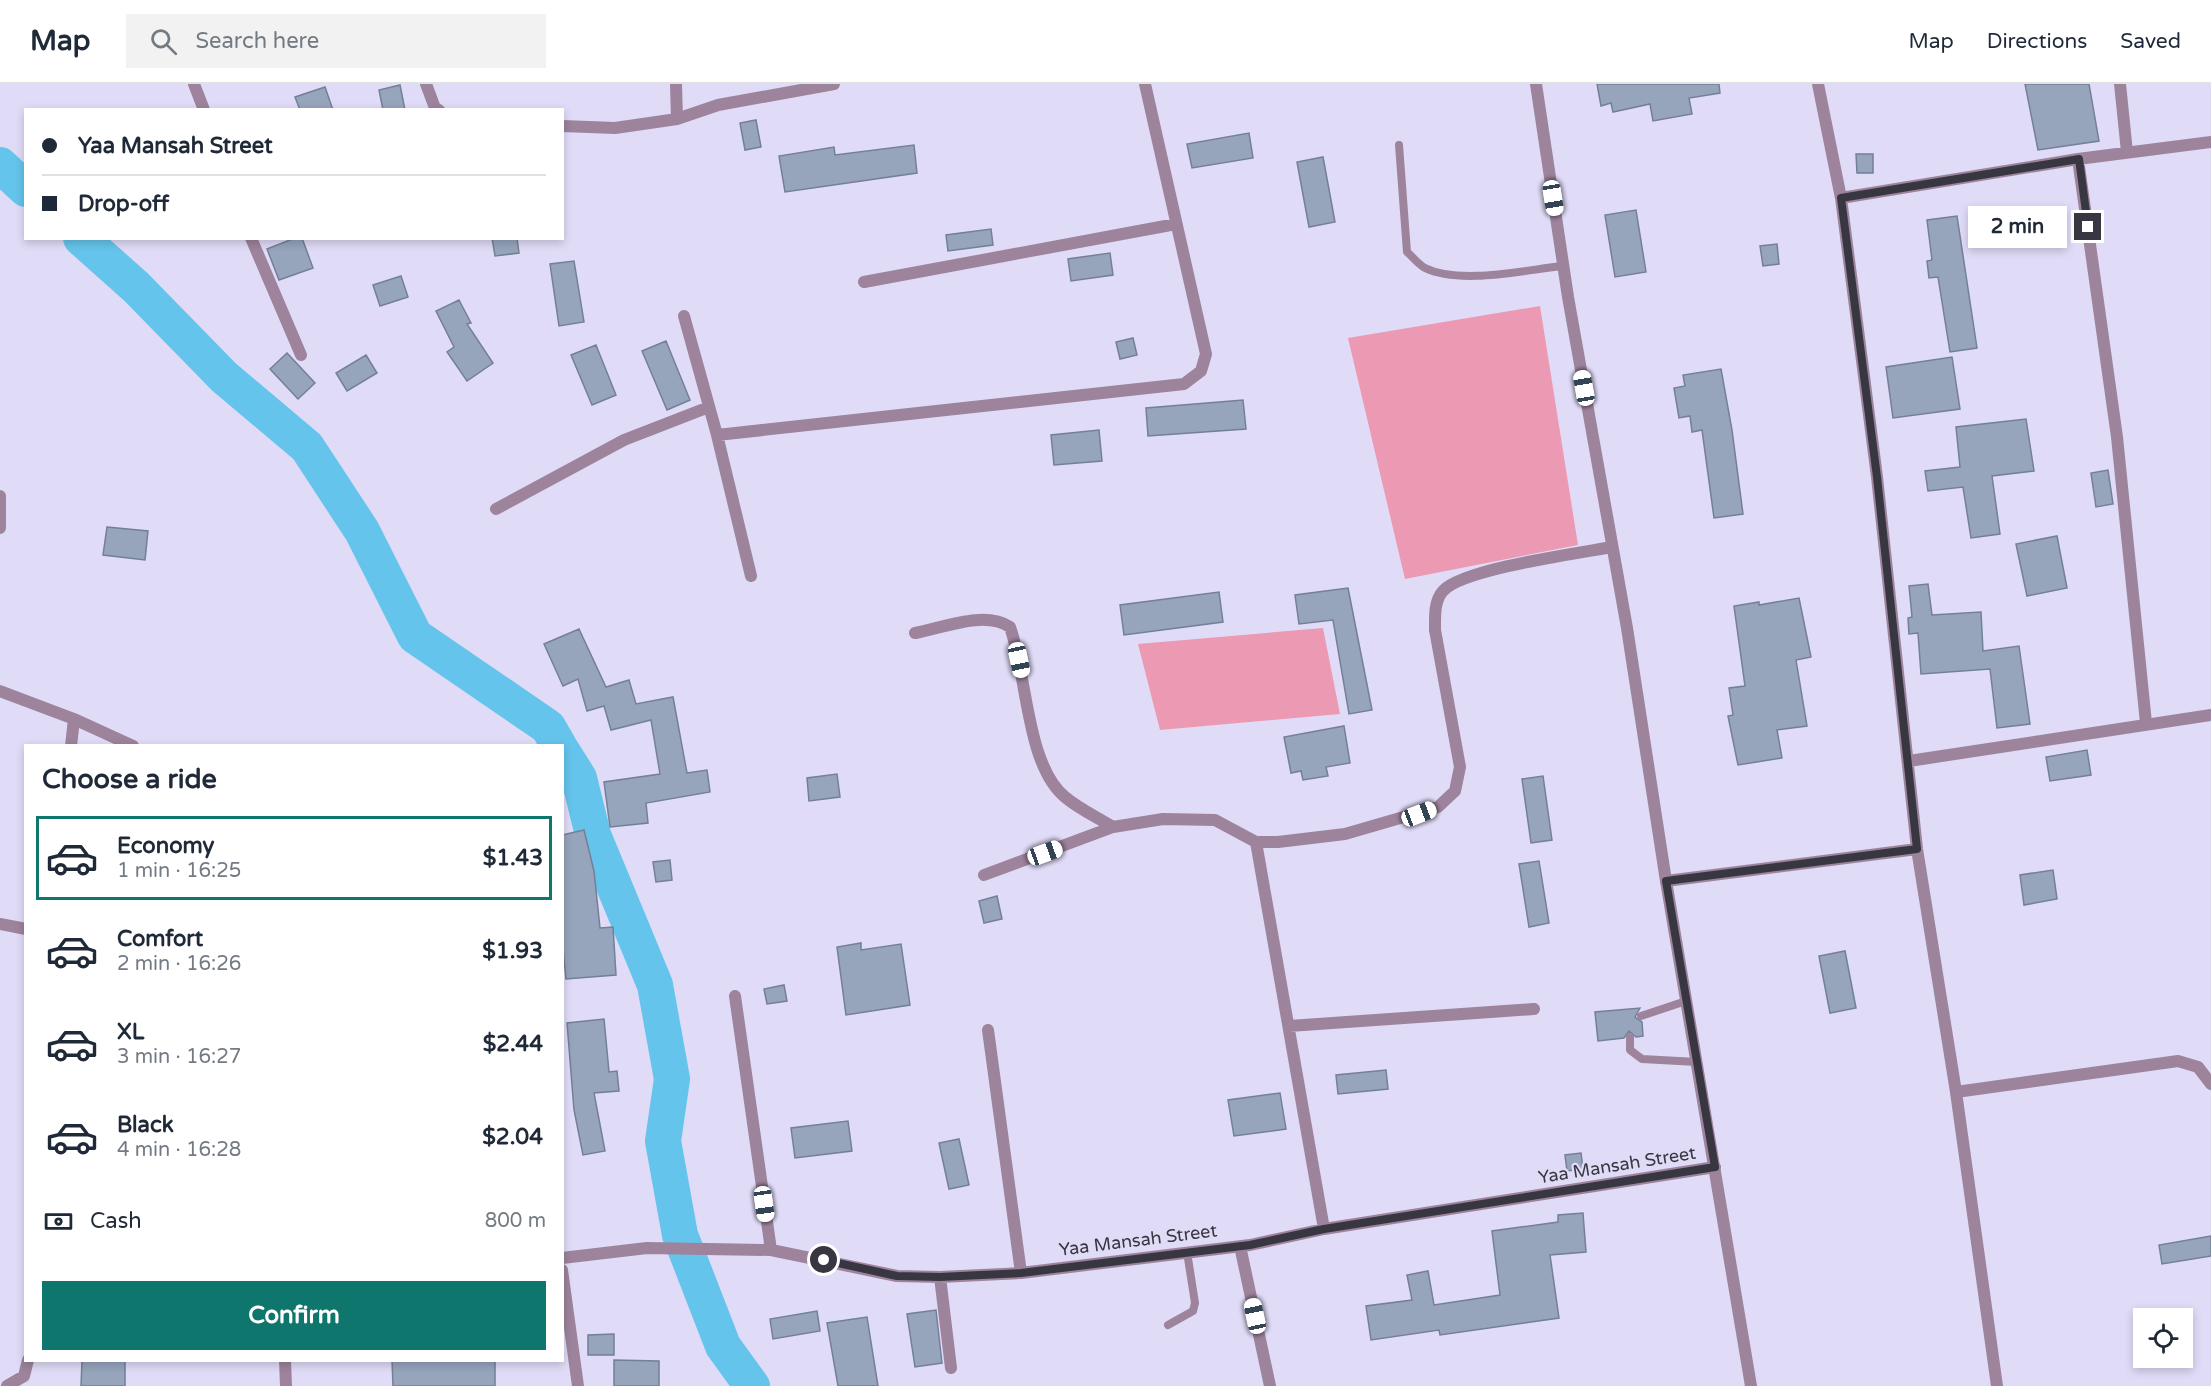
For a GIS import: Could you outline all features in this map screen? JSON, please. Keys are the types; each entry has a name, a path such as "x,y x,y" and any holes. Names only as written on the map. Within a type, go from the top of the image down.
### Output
{"street":[{"path":"194,84 203,108"},
{"path":"426,84 435,108"},
{"path":"676,84 677,119"},
{"path":"564,126 615,128 677,119 718,105 834,84"},
{"path":"717,435 1184,384 1201,371 1206,354 1144,84"},
{"path":"1536,84 1563,266 1612,546 1751,1386"},
{"path":"1818,84 1841,198 1877,477 1917,849 1956,1092 1997,1386"},
{"path":"2120,84 2127,152"},
{"path":"1841,198 2079,159 2211,142"},
{"path":"2079,159 2117,437 2146,723"},
{"path":"864,282 1176,224"},
{"path":"251,240 301,355"},
{"path":"684,316 717,435 751,576"},
{"path":"496,508 624,440 709,407"},
{"path":"0,496 0,528"},
{"path":"984,875 1113,827 1163,819 1215,820 1256,842 1344,834 1438,807 1455,791 1460,767 1435,630 1435,612 1442,591 1464,577 1612,546"},
{"path":"915,633 985,619 1001,621 1010,627 1035,739 1049,780 1065,798 1113,827"},
{"path":"0,691 74,719 129,744"},
{"path":"1909,761 2146,723 2211,715"},
{"path":"71,744 74,719"},
{"path":"1256,842 1324,1229"},
{"path":"1666,881 1917,849"},
{"path":"0,924 24,929"},
{"path":"735,996 771,1250"},
{"path":"1289,1026 1534,1009"},
{"path":"988,1030 1021,1273"},
{"path":"1956,1092 2178,1061 2198,1067 2211,1084"},
{"name":"Yaa Mansah Street","path":"564,1258 647,1248 771,1250 897,1276 940,1277 1021,1273 1240,1246 1324,1229 1715,1167"},
{"path":"1240,1246 1270,1386"},
{"path":"940,1277 951,1368"},
{"path":"564,1284 578,1386"},
{"path":"7,1386 24,1376 28,1362"},
{"path":"285,1362 286,1386"}],"lane":[{"path":"1400,145 1407,252 1423,267 1446,274 1474,275 1563,266"},
{"path":"1641,1016 1686,1001"},
{"path":"1630,1037 1630,1050 1642,1059 1697,1062"},
{"path":"1168,1325 1193,1311 1195,1303 1187,1252"}],"shaded area":[{"path":"1540,306 1578,545 1405,579 1348,338"},
{"path":"1323,628 1340,714 1160,730 1138,644"}],"building":[{"path":"1597,84 1719,84 1720,93 1689,98 1692,114 1653,121 1650,104 1613,112 1611,103 1601,106"},
{"path":"2025,84 2089,84 2099,141 2038,150"},
{"path":"400,85 405,108 383,108 379,90"},
{"path":"325,87 332,108 299,108 295,97"},
{"path":"756,120 761,147 745,150 740,123"},
{"path":"1249,133 1253,158 1192,168 1187,144"},
{"path":"914,145 917,173 785,192 779,156 834,147 835,155"},
{"path":"1856,154 1873,154 1873,173 1857,173"},
{"path":"1323,157 1335,222 1309,227 1297,162"},
{"path":"1636,210 1646,272 1615,277 1605,215"},
{"path":"1957,216 1977,348 1950,352 1938,277 1929,278 1927,261 1932,260 1927,220"},
{"path":"991,229 993,245 948,251 946,235"},
{"path":"290,240 303,240 313,268 279,280 267,249"},
{"path":"492,240 517,240 519,253 495,256"},
{"path":"1777,244 1779,264 1763,266 1760,246"},
{"path":"1110,253 1113,275 1071,281 1068,259"},
{"path":"574,261 584,322 559,326 550,264"},
{"path":"401,276 408,297 380,306 373,285"},
{"path":"459,300 471,323 467,324 493,363 467,381 447,352 454,347 436,311"},
{"path":"1133,338 1137,355 1120,359 1116,342"},
{"path":"666,341 690,400 667,410 642,351"},
{"path":"596,345 616,395 592,405 571,355"},
{"path":"287,353 315,383 298,399 270,369"},
{"path":"366,355 377,373 347,391 336,373"},
{"path":"1952,357 1960,409 1893,418 1886,367"},
{"path":"1721,369 1743,514 1714,518 1702,430 1692,432 1690,416 1679,418 1674,388 1685,386 1683,375"},
{"path":"1243,400 1246,429 1148,436 1146,408"},
{"path":"2026,419 2034,471 1992,476 2000,534 1971,538 1963,487 1928,491 1925,471 1960,467 1956,427"},
{"path":"1099,430 1102,461 1054,465 1051,435"},
{"path":"2108,470 2113,504 2096,507 2091,473"},
{"path":"107,527 148,531 145,560 103,555"},
{"path":"2057,536 2067,588 2027,596 2016,544"},
{"path":"1928,584 1932,615 1981,612 1983,651 2019,646 2030,724 1997,728 1990,669 1921,674 1918,633 1909,634 1908,618 1912,617 1909,586"},
{"path":"1348,588 1372,710 1349,714 1333,620 1299,624 1295,595"},
{"path":"1219,592 1223,622 1124,635 1120,605"},
{"path":"1799,598 1811,657 1796,660 1807,726 1777,730 1782,758 1738,765 1728,716 1733,715 1729,688 1745,686 1734,606 1759,602 1759,605"},
{"path":"579,629 606,687 629,680 636,704 673,697 687,773 707,770 710,792 646,803 648,823 610,827 604,782 660,774 651,720 611,730 604,706 587,711 578,679 563,686 544,644"},
{"path":"1344,726 1350,763 1326,767 1328,776 1303,780 1301,771 1291,773 1284,737"},
{"path":"2087,750 2091,775 2050,781 2046,757"},
{"path":"837,774 840,797 809,801 807,778"},
{"path":"1543,776 1552,840 1531,843 1522,779"},
{"path":"584,830 594,871 600,928 613,927 616,975 566,979 564,835"},
{"path":"670,860 672,880 656,882 653,862"},
{"path":"1539,861 1549,923 1529,927 1519,864"},
{"path":"2053,870 2057,899 2024,905 2020,875"},
{"path":"997,896 1002,919 984,923 979,901"},
{"path":"861,943 861,950 901,944 910,1005 846,1015 837,947"},
{"path":"1845,951 1856,1008 1830,1013 1819,956"},
{"path":"784,985 787,1001 767,1004 764,989"},
{"path":"1640,1008 1635,1017 1642,1022 1643,1036 1636,1037 1629,1031 1624,1038 1598,1041 1595,1012"},
{"path":"604,1019 609,1072 617,1071 619,1091 594,1093 605,1151 583,1155 574,1110 567,1023"},
{"path":"1386,1070 1388,1089 1338,1094 1336,1075"},
{"path":"1280,1093 1286,1129 1234,1136 1228,1100"},
{"path":"848,1121 852,1151 795,1158 791,1128"},
{"path":"959,1139 969,1185 949,1189 939,1143"},
{"path":"1581,1153 1583,1169 1567,1171 1565,1155"},
{"path":"1583,1213 1586,1252 1550,1255 1559,1318 1440,1335 1439,1330 1371,1340 1366,1306 1412,1300 1407,1275 1428,1271 1434,1305 1500,1295 1492,1231 1558,1222 1558,1215"},
{"path":"2211,1236 2211,1256 2162,1264 2159,1245"},
{"path":"936,1310 942,1363 915,1367 907,1314"},
{"path":"817,1311 820,1331 773,1339 770,1319"},
{"path":"867,1317 878,1386 838,1386 827,1323"},
{"path":"614,1334 614,1355 588,1355 588,1335"},
{"path":"614,1360 659,1361 659,1386 614,1386"},
{"path":"82,1362 125,1362 125,1386 81,1386"},
{"path":"392,1362 495,1362 495,1386 393,1386"}],"waterway":[{"path":"0,165 24,187"},
{"path":"83,240 136,287 224,377 307,447 362,531 415,636 548,727 558,744"},
{"path":"564,754 579,778 593,835 655,985 672,1079 663,1141 680,1235 723,1346 752,1386"}],"route":[{"path":"824,1260 897,1276 940,1277 1021,1273 1250,1245 1324,1229 1715,1167 1666,881 1917,849 1877,477 1841,198 2079,159 2088,227"}]}
